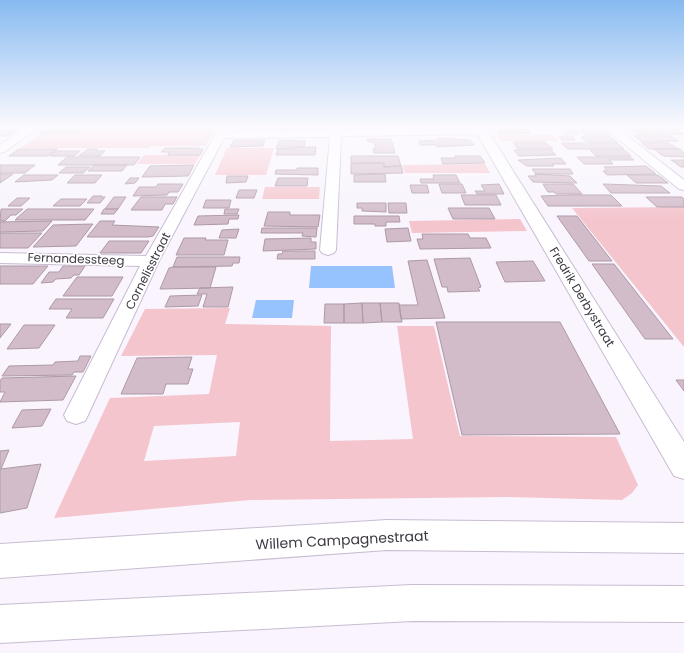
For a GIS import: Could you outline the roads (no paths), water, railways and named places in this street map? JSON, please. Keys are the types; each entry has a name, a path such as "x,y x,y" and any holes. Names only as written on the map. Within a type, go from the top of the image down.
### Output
{"main road":[{"name":"Fredrik Derbystraat","path":"498,158 684,467"},
{"name":"Willem Campagnestraat","path":"0,561 386,535 684,538"},
{"path":"0,624 412,603 684,604"}],"street":[{"name":"Cornelisstraat","path":"76,416 151,261 207,158"},
{"path":"328,250 335,158"},
{"path":"649,158 684,186"},
{"name":"Fernandessteeg","path":"0,258 151,261"}],"water":[{"path":"311,266 392,266 395,288 309,288"},
{"path":"256,300 294,300 292,318 252,318"}]}
